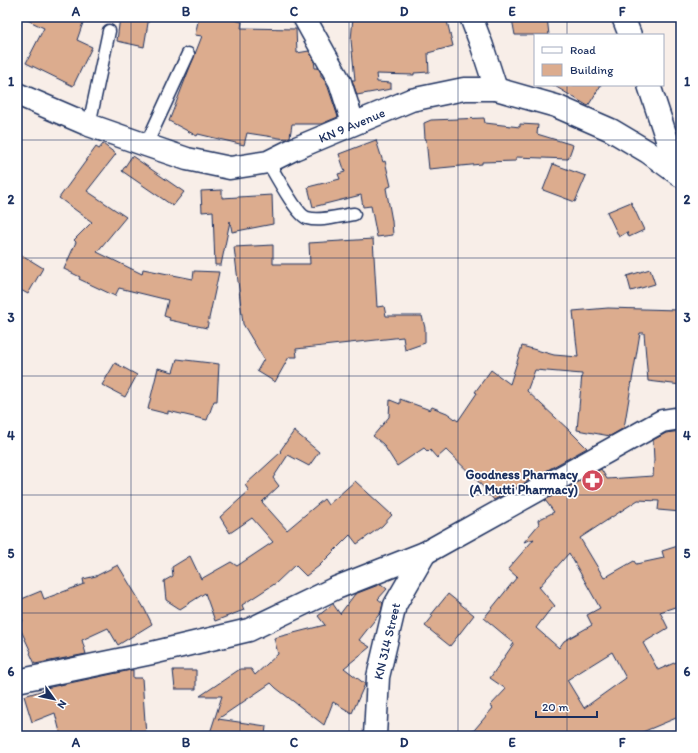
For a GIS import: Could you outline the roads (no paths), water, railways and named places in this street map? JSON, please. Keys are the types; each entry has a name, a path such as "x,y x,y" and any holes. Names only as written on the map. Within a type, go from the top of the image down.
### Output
{"street":[{"path":"304,17 340,82 353,123"},
{"path":"471,17 496,89"},
{"path":"623,17 630,34"},
{"path":"649,86 680,175"},
{"name":"KN 9 Avenue","path":"17,94 89,125 146,145 187,159 230,168 268,162 353,123 411,100 464,89 496,89 556,106 611,130 648,152 680,175"},
{"path":"17,682 152,653 249,630 336,588 425,554 662,421 681,418"},
{"name":"KN 314 Street","path":"375,736 378,678 395,606 425,554"}],"lane":[{"path":"89,125 109,31"},
{"path":"146,145 188,54"},
{"path":"268,162 298,211 306,218 320,219 354,214"}],"place":[{"name":"Goodness Pharmacy (A Mutti Pharmacy)","path":"593,481"}]}
